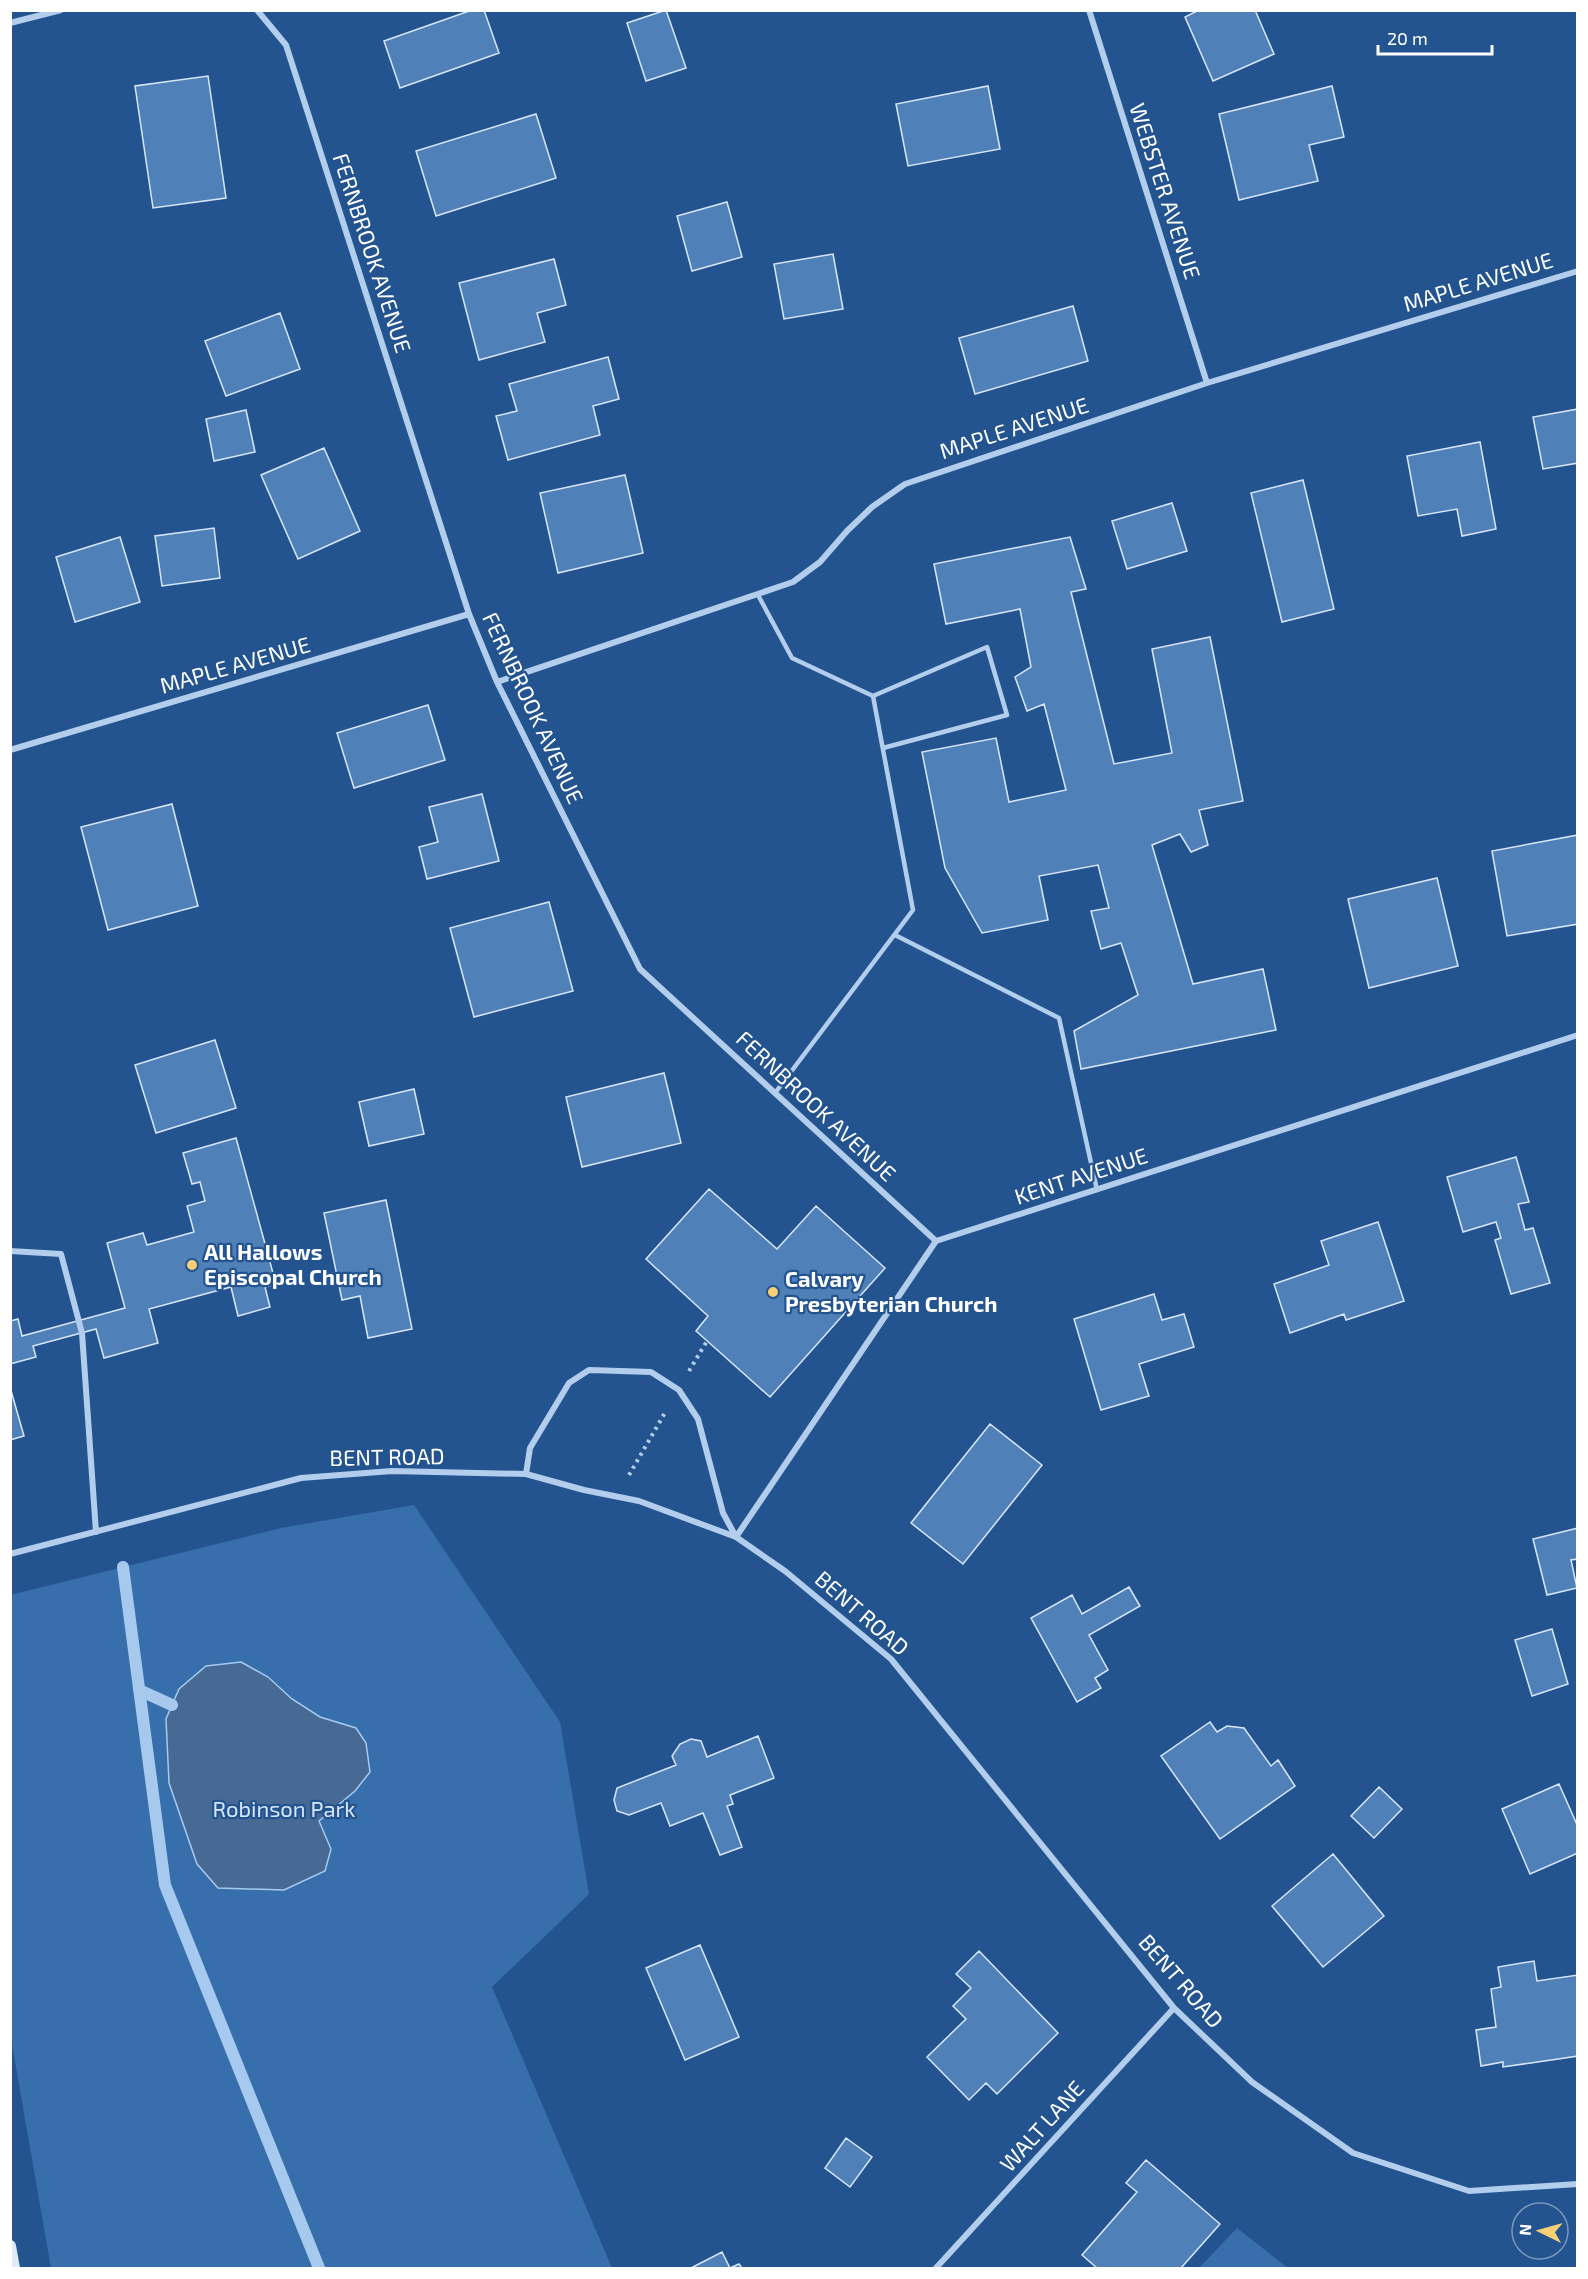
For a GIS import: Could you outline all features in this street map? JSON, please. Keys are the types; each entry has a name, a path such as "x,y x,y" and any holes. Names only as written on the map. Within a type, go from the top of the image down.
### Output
{"main road":[{"path":"10,2246 14,2268"}],"street":[{"path":"10,23 61,10"},
{"name":"FERNBROOK AVENUE","path":"257,10 286,45 469,614 497,682 640,969 936,1241"},
{"name":"WEBSTER AVENUE","path":"1089,10 1207,383"},
{"name":"MAPLE AVENUE","path":"497,682 793,582 820,562 872,507 905,484 1207,383 1578,271"},
{"name":"MAPLE AVENUE","path":"10,750 469,614"},
{"name":"KENT AVENUE","path":"936,1241 1578,1035"},
{"path":"526,1474 530,1448 568,1383 589,1370 651,1372 679,1390 698,1419 723,1514 736,1537 936,1241"},
{"path":"10,1251 61,1254 82,1333 96,1532"},
{"name":"BENT ROAD","path":"10,1554 301,1478 392,1471 526,1474 584,1490 639,1501 736,1537 785,1571 891,1659 1174,2008 1252,2082 1353,2153 1469,2191 1578,2184"},
{"name":"WALT LANE","path":"936,2268 1174,2008"}],"lane":[{"path":"758,595 792,658 873,696 987,647 1007,715 883,748"},
{"path":"775,1093 913,910 873,696"},
{"path":"895,935 1059,1018 1097,1190"}],"green space":[{"name":"Robinson Park","path":"414,1505 560,1722 589,1894 492,1987 612,2268 51,2268 11,2039 10,1595 281,1528"},
{"path":"1237,2228 1288,2268 1199,2268"}],"shaded area":[{"path":"241,1662 268,1677 292,1699 320,1717 356,1728 366,1743 370,1772 355,1791 319,1821 331,1849 325,1871 284,1890 218,1888 197,1864 169,1783 166,1719 179,1689 206,1666"}],"building":[{"path":"472,10 484,10 499,53 400,88 384,41"},
{"path":"666,10 686,68 646,81 627,23"},
{"path":"1199,10 1255,10 1274,54 1213,81 1185,17"},
{"path":"208,76 226,198 153,208 135,86"},
{"path":"988,86 1000,149 908,166 896,104"},
{"path":"1332,86 1344,137 1309,145 1318,181 1239,200 1219,114"},
{"path":"536,114 556,178 436,216 416,151"},
{"path":"727,202 742,257 692,271 677,216"},
{"path":"833,254 843,309 784,319 774,264"},
{"path":"554,259 566,305 537,313 545,342 479,360 459,283"},
{"path":"1073,306 1088,361 975,394 959,338"},
{"path":"280,313 300,369 226,396 205,341"},
{"path":"608,357 619,399 593,406 600,435 508,460 496,416 517,411 509,384"},
{"path":"1578,409 1578,463 1543,469 1533,417"},
{"path":"246,410 255,452 214,461 206,419"},
{"path":"1480,442 1496,529 1462,536 1457,509 1418,516 1407,456"},
{"path":"324,448 360,531 298,559 261,475"},
{"path":"625,475 643,553 558,573 540,493"},
{"path":"1303,480 1334,609 1282,622 1251,493"},
{"path":"1172,503 1187,551 1127,569 1112,521"},
{"path":"214,528 220,578 162,586 155,536"},
{"path":"120,537 140,602 75,622 56,557"},
{"path":"1070,537 1086,589 1071,592 1114,764 1172,753 1152,649 1210,637 1243,801 1199,810 1208,845 1191,852 1180,834 1152,845 1193,984 1263,969 1276,1030 1081,1069 1074,1031 1138,995 1121,943 1101,949 1091,911 1109,908 1098,865 1039,876 1048,920 982,933 945,868 922,752 996,738 1009,802 1066,790 1044,704 1027,711 1015,677 1031,667 1020,609 946,624 934,564"},
{"path":"428,705 445,760 354,788 337,733"},
{"path":"482,794 499,861 427,879 419,847 438,842 429,807"},
{"path":"172,804 198,906 108,930 81,827"},
{"path":"1578,835 1578,924 1507,936 1492,851"},
{"path":"1437,878 1458,966 1369,988 1348,899"},
{"path":"549,902 573,991 474,1017 450,928"},
{"path":"215,1040 236,1108 156,1133 135,1065"},
{"path":"664,1073 681,1143 582,1167 566,1097"},
{"path":"414,1089 424,1134 369,1146 359,1102"},
{"name":"All Hallows Episcopal Church","path":"236,1138 276,1284 265,1287 270,1307 238,1316 231,1287 149,1309 158,1343 104,1358 96,1329 33,1346 36,1357 10,1364 10,1321 18,1319 22,1336 125,1308 107,1243 143,1233 147,1245 194,1232 187,1206 205,1201 200,1182 192,1184 183,1153"},
{"path":"1516,1157 1529,1202 1518,1204 1525,1230 1533,1228 1550,1283 1511,1294 1495,1240 1501,1238 1496,1222 1463,1232 1447,1177"},
{"name":"Calvary Presbyterian Church","path":"709,1189 777,1249 816,1206 885,1268 770,1397 696,1331 708,1316 646,1259"},
{"path":"386,1200 412,1329 368,1338 360,1296 342,1300 324,1213"},
{"path":"1378,1222 1404,1301 1346,1320 1344,1314 1290,1333 1274,1284 1329,1265 1321,1241"},
{"path":"1154,1294 1162,1320 1184,1314 1194,1347 1139,1364 1149,1396 1101,1410 1074,1319"},
{"path":"10,1387 24,1436 10,1440"},
{"path":"990,1424 1042,1465 963,1564 911,1523"},
{"path":"1578,1528 1578,1559 1571,1560 1577,1588 1547,1595 1533,1539"},
{"path":"1129,1587 1140,1606 1089,1635 1108,1670 1095,1678 1101,1688 1077,1702 1031,1618 1072,1595 1082,1614"},
{"path":"1552,1629 1568,1684 1532,1696 1515,1640"},
{"path":"1210,1722 1217,1732 1227,1726 1244,1728 1271,1766 1278,1760 1295,1786 1220,1839 1161,1756"},
{"path":"758,1736 774,1778 730,1795 733,1804 727,1806 742,1847 720,1855 703,1813 670,1826 661,1803 629,1815 617,1811 614,1800 617,1788 676,1765 672,1756 680,1744 691,1739 701,1741 707,1757"},
{"path":"1559,1784 1578,1827 1578,1853 1530,1874 1502,1809"},
{"path":"1379,1787 1402,1809 1374,1838 1351,1816"},
{"path":"1333,1854 1384,1916 1323,1967 1272,1906"},
{"path":"700,1945 739,2037 685,2060 646,1968"},
{"path":"979,1951 1058,2033 997,2094 986,2083 969,2100 927,2057 966,2019 953,2006 971,1988 956,1974"},
{"path":"1534,1961 1537,1981 1578,1975 1578,2056 1503,2067 1503,2062 1481,2066 1476,2030 1496,2027 1491,1989 1501,1987 1498,1967"},
{"path":"846,2138 872,2157 850,2187 825,2168"},
{"path":"1146,2160 1220,2224 1181,2268 1097,2268 1082,2255 1137,2192 1126,2183"},
{"path":"722,2252 730,2268 691,2268"},
{"path":"739,2264 742,2268 730,2268"}],"waterway":[{"path":"123,1567 165,1885 319,2268"},
{"path":"139,1690 172,1705"}],"place":[{"name":"All Hallows Episcopal Church","path":"192,1265"},
{"name":"Calvary Presbyterian Church","path":"773,1292"}]}
